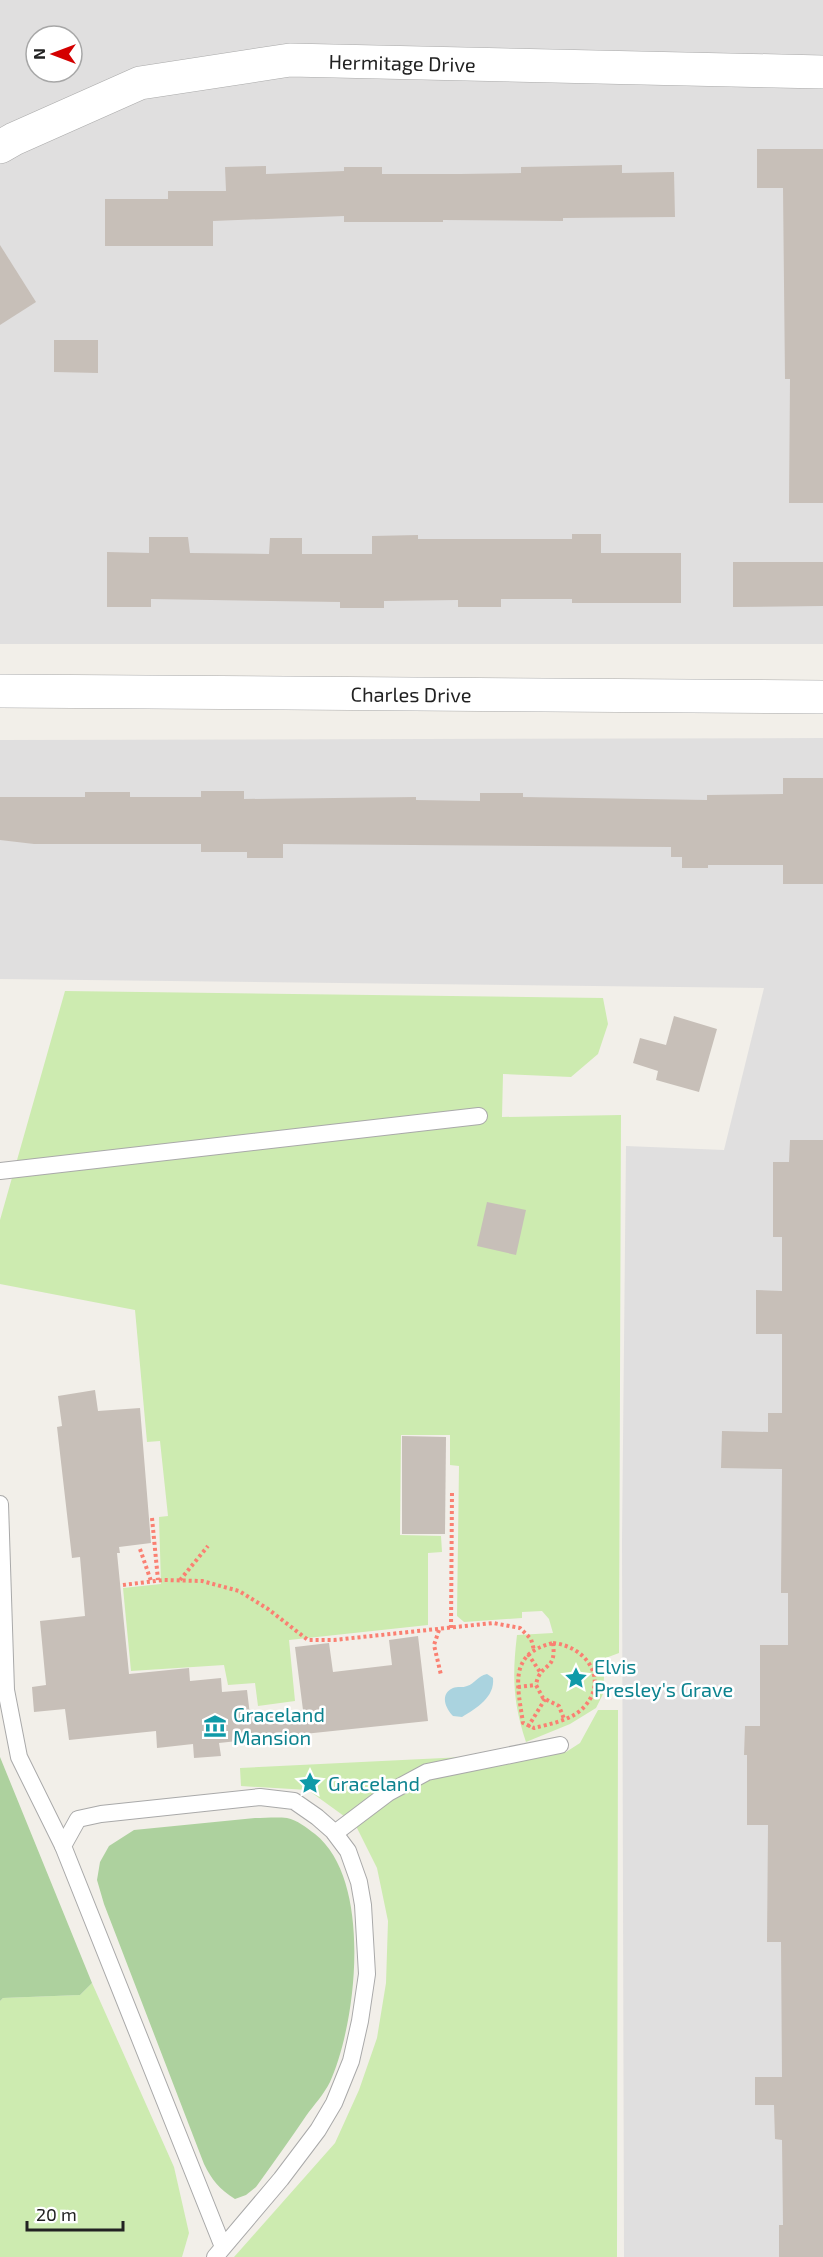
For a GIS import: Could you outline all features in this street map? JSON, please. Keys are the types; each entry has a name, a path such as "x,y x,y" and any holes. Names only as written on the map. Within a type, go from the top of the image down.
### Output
{"street":[{"name":"Hermitage Drive","path":"0,147 140,83 290,60 823,72"},
{"name":"Charles Drive","path":"0,691 823,697"}],"lane":[{"path":"0,1171 479,1116"},
{"path":"0,1504 6,1690 19,1757 63,1846 219,2252 281,2179 318,2130 334,2103 351,2061 367,1974 363,1905 359,1882 348,1851 335,1833 294,1801 260,1797 101,1814 78,1819 63,1846"},
{"path":"335,1833 388,1793 427,1772 560,1745"}],"path":[{"path":"451,1628 452,1491"},
{"path":"152,1518 158,1580"},
{"path":"180,1580 208,1546"},
{"path":"140,1549 151,1581"},
{"path":"123,1585 158,1580 202,1581 239,1592 268,1609 308,1640 334,1640 493,1623 520,1628 531,1639 534,1650"},
{"path":"440,1629 434,1645 441,1675"},
{"path":"553,1643 554,1660 540,1672 536,1685 543,1698 559,1706 564,1719"},
{"path":"553,1643 566,1644 587,1658 594,1682 586,1706 576,1714 534,1728 524,1723 518,1674 528,1654 553,1643"},
{"path":"528,1654 540,1672"},
{"path":"518,1687 536,1685"}],"shaded area":[{"path":"0,0 823,0 823,644 0,644"},
{"path":"823,738 823,2257 624,2257 622,1542 626,1146 724,1150 764,988 0,979 0,740"}],"green space":[{"path":"65,991 603,998 608,1024 598,1054 571,1077 503,1074 502,1117 621,1115 619,1653 595,1662 604,1676 603,1694 596,1708 570,1724 526,1742 518,1714 515,1689 514,1664 517,1635 553,1633 549,1619 542,1611 522,1612 522,1618 464,1622 457,1616 459,1466 450,1465 450,1435 401,1435 400,1535 441,1536 442,1552 428,1553 428,1625 289,1640 295,1701 258,1706 255,1683 228,1685 224,1665 131,1671 123,1588 161,1584 159,1517 168,1516 160,1441 147,1442 135,1310 0,1284 0,1220"},
{"path":"598,1710 618,1710 617,2257 234,2257 335,2143 359,2090 377,2038 386,1983 388,1921 377,1868 355,1824 308,1790 241,1786 240,1768 566,1752 580,1743"},
{"path":"0,1757 92,1983 80,1995 3,1998 0,2001"},
{"path":"255,1818 294,1820 315,1834 333,1855 346,1884 352,1917 354,1953 347,2024 330,2082 256,2187 246,2195 235,2199 216,2184 204,2164 104,1904 97,1880 100,1862 109,1846 134,1830"},
{"path":"92,1983 174,2167 189,2233 182,2257 0,2257 0,2001 3,1998 80,1995"}],"water":[{"path":"487,1674 493,1678 493,1685 488,1696 479,1706 462,1717 453,1716 445,1702 446,1694 455,1687 470,1685"}],"building":[{"path":"757,149 823,149 823,503 789,503 790,379 785,379 783,188 757,188"},
{"path":"622,165 622,173 674,172 675,217 563,218 563,221 344,222 344,216 213,221 213,246 105,246 105,199 168,199 168,191 226,191 225,167 266,166 266,174 344,171 344,167 382,167 382,174 460,174 521,173 521,167"},
{"path":"0,245 36,302 0,325"},
{"path":"54,340 98,340 98,373 54,372"},
{"path":"572,534 601,534 601,553 681,553 681,603 572,603 572,599 501,599 501,607 458,607 458,600 384,601 384,608 340,608 340,602 151,599 151,607 107,607 107,552 149,553 149,537 188,537 190,553 269,554 270,538 302,538 302,554 372,554 372,536 418,535 418,539 572,539"},
{"path":"733,562 823,562 823,606 733,607"},
{"path":"783,778 823,778 823,884 783,884 783,865 708,865 708,868 682,868 682,857 671,857 671,847 283,844 283,858 247,858 247,852 201,852 201,844 34,844 0,840 0,797 85,797 85,792 130,792 130,797 201,797 201,791 244,791 244,799 416,797 416,800 480,801 480,793 523,793 523,797 707,800 707,795 783,794"},
{"path":"674,1016 717,1029 699,1092 656,1080 658,1071 633,1063 640,1038 666,1045"},
{"path":"790,1140 823,1140 823,2257 779,2257 779,2225 783,2225 782,2140 775,2139 774,2105 755,2105 755,2077 782,2077 781,1942 767,1942 768,1825 747,1825 745,1726 760,1726 760,1645 788,1645 788,1593 781,1593 782,1469 721,1468 722,1431 768,1432 768,1413 782,1413 782,1334 756,1334 756,1290 782,1291 782,1237 773,1237 773,1162 789,1162"},
{"path":"487,1202 526,1210 516,1255 477,1246"},
{"path":"95,1390 98,1411 140,1408 151,1543 119,1547 120,1553 117,1553 129,1674 189,1668 190,1681 221,1678 222,1692 247,1690 250,1715 303,1710 295,1647 329,1643 333,1672 392,1665 389,1640 418,1636 428,1721 219,1743 221,1756 194,1758 193,1744 157,1748 156,1731 69,1740 65,1709 34,1712 32,1687 46,1685 40,1621 85,1616 80,1557 72,1558 57,1427 62,1426 58,1396"},
{"path":"402,1436 446,1437 445,1534 402,1534"}],"place":[{"name":"Elvis Presley's Grave","path":"576,1678"},
{"name":"Graceland Mansion","path":"215,1726"},
{"name":"Graceland","path":"310,1783"}]}
